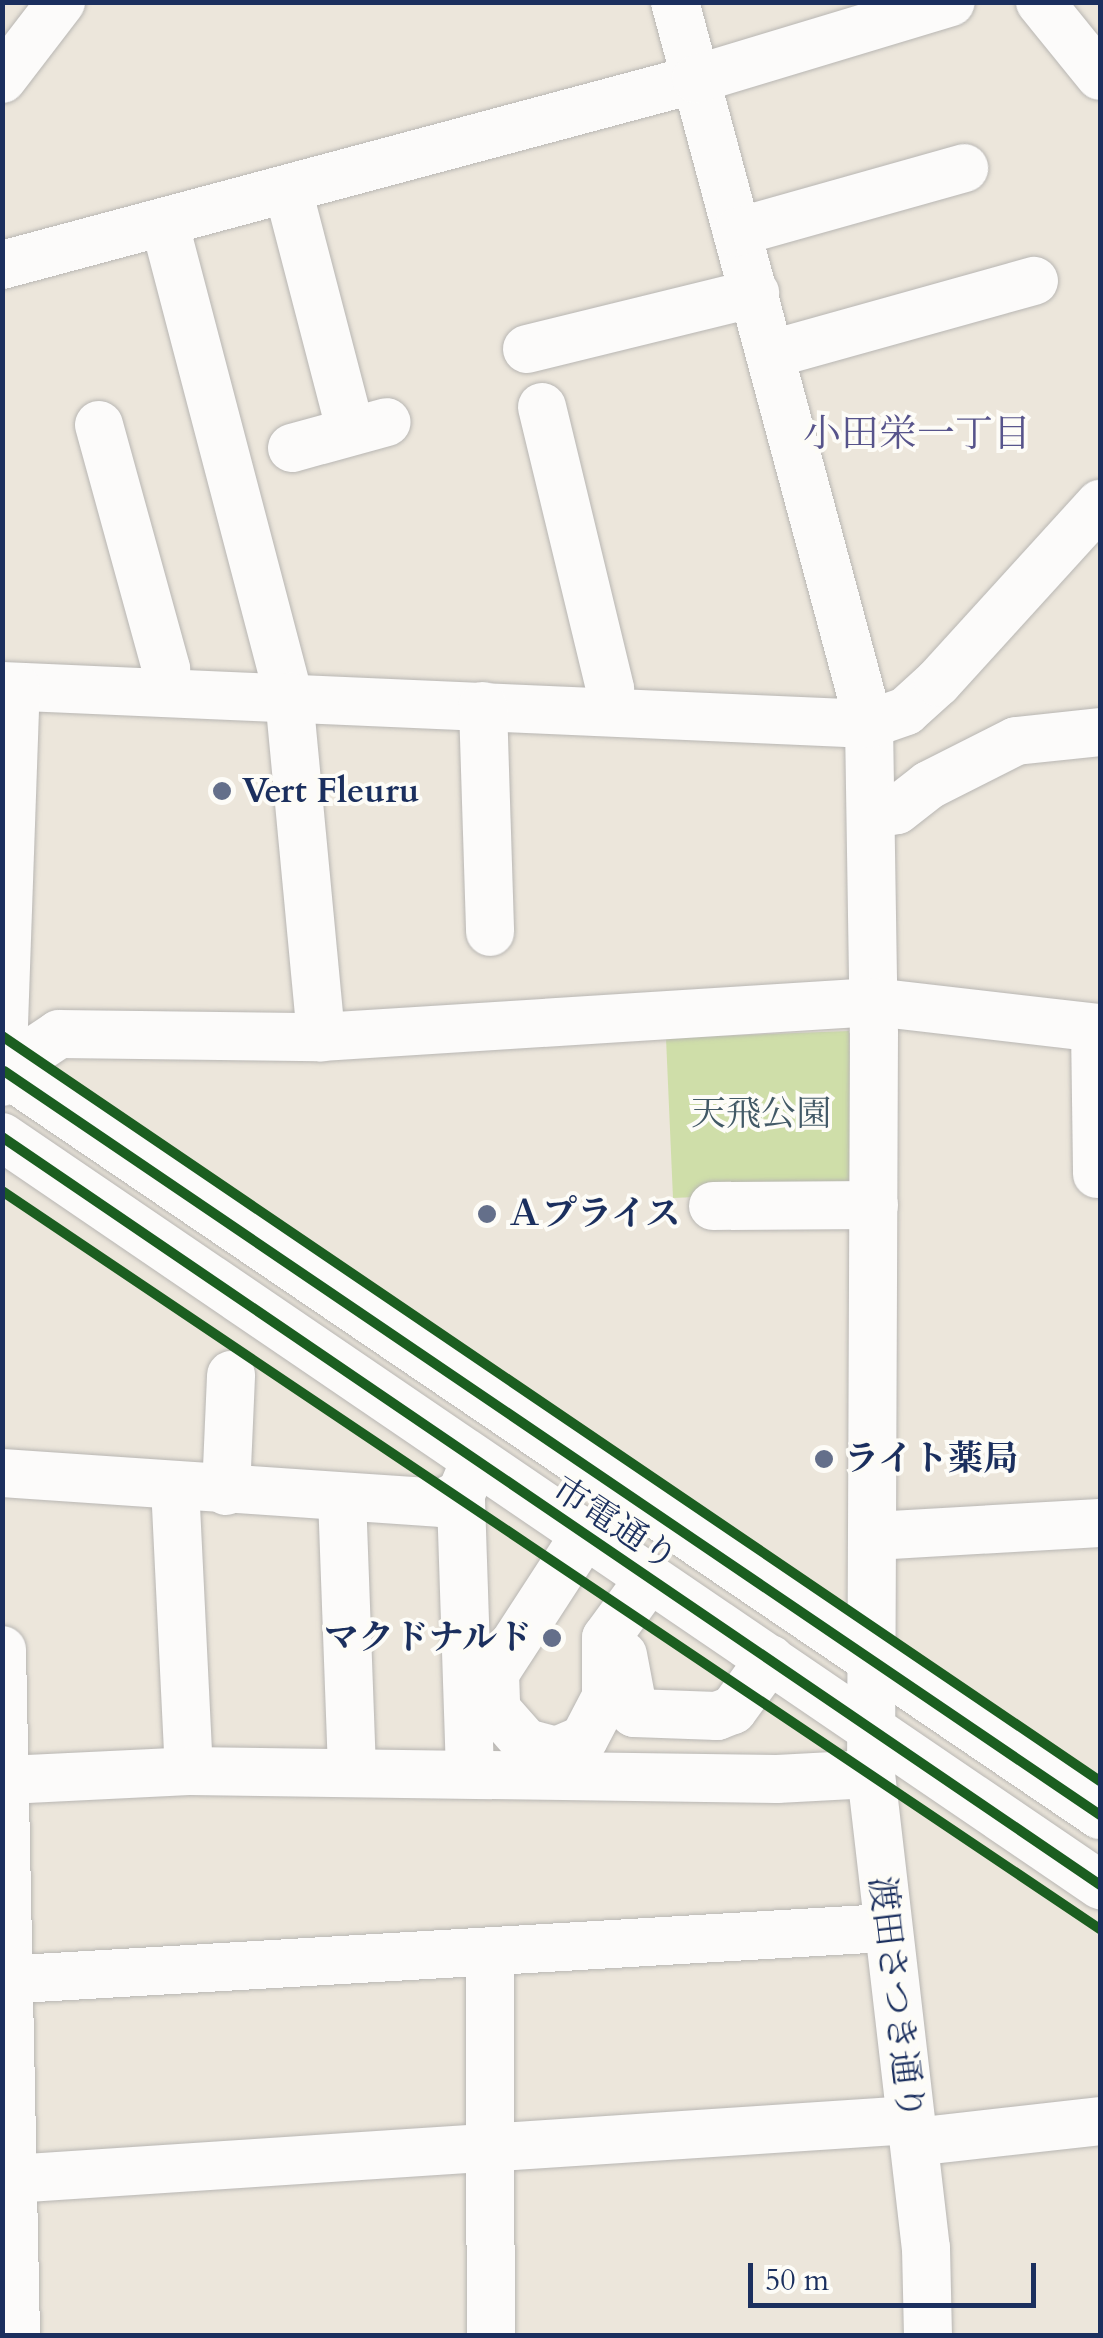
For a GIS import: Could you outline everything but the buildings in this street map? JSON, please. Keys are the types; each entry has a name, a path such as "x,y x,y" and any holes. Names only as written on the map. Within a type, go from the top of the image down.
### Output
{"street":[{"path":"2,80 62,2"},
{"name":"渡田さつき通り","path":"675,2 869,724 874,814 874,1536 870,1774 912,2131 928,2336"},
{"path":"2,264 165,224 696,79 951,2"},
{"path":"1040,2 1100,76"},
{"path":"737,232 964,168"},
{"path":"288,190 369,427 292,448"},
{"path":"165,224 289,697 321,1036"},
{"path":"772,354 1034,281"},
{"path":"527,350 755,293"},
{"path":"542,407 610,712"},
{"path":"99,425 166,668 166,691"},
{"path":"3,1075 10,686 869,724 906,712 938,682 1100,504"},
{"path":"483,706 490,932"},
{"path":"874,814 897,810 929,785 1016,741 1100,732"},
{"path":"3,1075 59,1034 321,1036 874,1002 1098,1028 1096,1174"},
{"name":"市電通り","path":"3,1075 1100,1815"},
{"name":"市電通り","path":"2,1137 468,1478 584,1536 870,1725 1100,1886"},
{"path":"713,1206 874,1205"},
{"path":"226,1491 230,1375"},
{"path":"539,1435 634,1532 847,1678 870,1725"},
{"path":"2,1473 442,1503 468,1478"},
{"path":"468,1478 470,1772"},
{"path":"175,1486 189,1770"},
{"path":"342,1497 352,1770"},
{"path":"874,1536 1100,1523"},
{"path":"584,1536 495,1673 496,1710 526,1743 556,1750 590,1730 606,1697 606,1638 656,1584"},
{"path":"656,1584 624,1644 622,1665 634,1713 716,1716 732,1710 770,1660"},
{"path":"2,1650 16,2336"},
{"path":"870,1660 897,1726 1100,1863"},
{"path":"6,1780 189,1770 776,1779 870,1774"},
{"path":"6,1980 886,1928"},
{"path":"490,1954 491,2336"},
{"path":"12,2179 1100,2120"}],"green space":[{"name":"天飛公園","path":"849,1031 855,1190 673,1198 666,1038"}],"cycle path":[{"path":"2,1036 1100,1781"},
{"path":"4,1071 1100,1815"},
{"path":"2,1137 1100,1885"},
{"path":"2,1191 1100,1929"}],"place":[{"name":"Vert Fleuru","path":"222,791"},
{"name":"Ａプライス","path":"487,1214"},
{"name":"ライト薬局","path":"824,1459"},
{"name":"マクドナルド","path":"552,1638"}],"district":[{"name":"小田栄一丁目","path":"917,435"}]}
